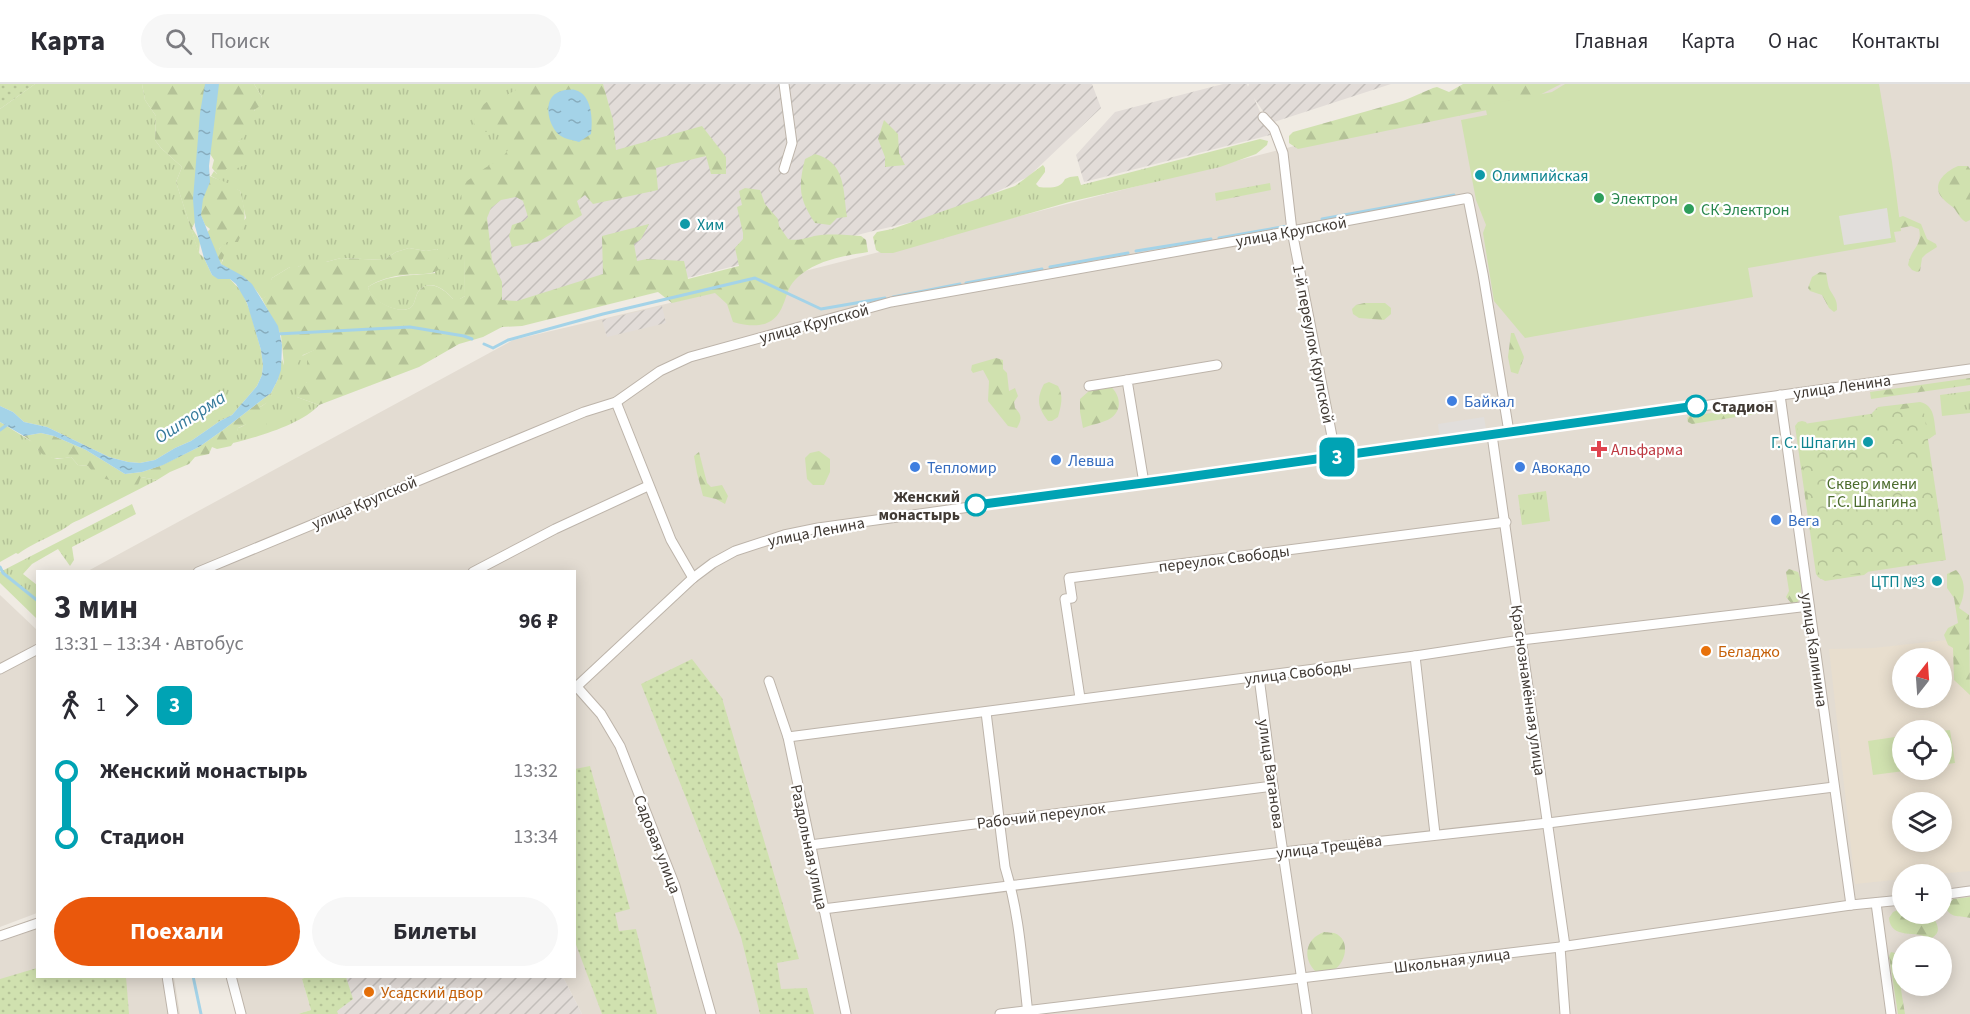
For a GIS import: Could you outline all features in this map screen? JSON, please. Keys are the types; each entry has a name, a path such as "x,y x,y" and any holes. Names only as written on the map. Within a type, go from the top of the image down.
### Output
{"street":[{"path":"783,169 792,143 784,84"},
{"name":"1-й переулок Крупской","path":"1263,117 1274,129 1283,153 1292,231 1336,457"},
{"name":"улица Крупской","path":"203,570 584,412 616,402 660,371 690,357 891,302 1468,198 1509,432"},
{"path":"1089,386 1217,365"},
{"name":"улица Ленина","path":"576,688 693,578 713,563 735,551 784,535 818,528 1970,369"},
{"path":"1127,380 1144,483"},
{"name":"улица Калинина","path":"1780,395 1851,905"},
{"path":"616,402 671,540 693,578"},
{"name":"Краснознамённая улица","path":"1492,435 1548,823 1562,946 1565,1014"},
{"path":"477,570 555,529 648,486"},
{"name":"переулок Свободы","path":"1080,698 1065,599 1072,598 1070,579 1506,522"},
{"name":"улица Свободы","path":"788,737 1259,677 1521,640 1809,606"},
{"path":"0,669 36,650"},
{"path":"1415,656 1435,834"},
{"name":"улица Ваганова","path":"1259,677 1282,852 1307,1014"},
{"name":"Раздольная улица","path":"769,681 788,737 846,1014"},
{"name":"Садовая улица","path":"576,688 601,714 620,746 675,886 711,1014"},
{"path":"986,712 1005,867 1023,948 1028,1012"},
{"name":"Рабочий переулок","path":"810,845 1273,786"},
{"name":"улица Трещёва","path":"823,909 1834,787"},
{"path":"1952,893 1970,891"},
{"name":"Школьная улица","path":"1000,1014 1562,946 1892,901"},
{"path":"1876,903 1891,1014"},
{"path":"0,936 36,924"},
{"path":"166,978 172,1014"},
{"path":"232,978 241,1014"}],"shaded area":[{"path":"601,84 1092,84 1101,108 1028,177 981,199 934,217 494,327 463,189"},
{"path":"1223,84 1247,84 1248,87 1249,84 1391,84 1271,123 1254,98 1270,135 1084,182 1076,155 1115,112"},
{"path":"1517,84 1970,84 1970,1014 582,1014 564,978 576,978 576,570 90,570 513,340 805,271 1349,132"},
{"path":"1887,208 1891,238 1844,245 1839,216"},
{"path":"662,306 666,323 607,337 602,320"},
{"path":"1484,417 1487,435 1440,442 1438,424"},
{"path":"0,595 36,629 36,913 0,927"},
{"path":"1965,638 1970,666 1970,871 1952,873 1952,864 1892,864 1892,880 1855,884 1829,649 1873,648"},
{"path":"36,929 36,978 174,978 180,1014 0,1014 0,942"},
{"path":"233,978 306,978 302,979 311,1010 298,1014 244,1014"},
{"path":"322,978 564,978 582,1014 336,1014"}],"green space":[{"path":"0,84 35,84 0,109"},
{"path":"35,84 142,84 145,100 156,116 155,140 182,167 176,182 199,253 212,275 230,279 242,292 250,311 263,365 257,386 232,415 155,460 140,463 109,457 47,427 24,422 13,412 0,406 0,109"},
{"path":"142,84 254,84 262,97 260,106 254,110 254,117 245,136 238,141 254,140 254,151 250,163 235,169 226,169 223,175 217,174 212,168 214,160 207,149 202,173 230,184 240,191 244,211 243,229 238,242 227,242 219,249 224,255 221,264 205,235 210,229 205,225 200,213 192,228 200,241 199,254 176,182 182,167 155,140 156,116 145,100"},
{"path":"254,84 601,84 464,189 465,296 453,299 441,288 427,285 418,292 412,307 399,310 373,297 368,287 392,278 435,273 438,249 426,251 409,248 396,252 384,260 341,258 326,262 307,262 298,267 290,267 272,278 267,296 262,299 249,282 221,264 223,260 219,249 246,218 240,191 211,176 214,171 217,174 240,142 237,141 262,97"},
{"path":"527,84 603,84 613,120 616,150 702,126 726,157 726,174 711,174 706,156 656,168 658,190 593,204 585,195 577,201 582,215 540,241 512,247 509,236 512,225 528,217 523,201 516,197 501,200 491,208 487,218 492,260 502,282 502,300 517,301 603,274 602,236 649,224 641,239 634,244 637,261 647,259 684,261 688,279 739,266 735,248 743,239 743,233 737,207 742,205 739,191 745,188 760,190 765,204 778,219 779,226 788,239 797,240 826,235 861,236 866,240 868,252 820,263 803,273 791,286 779,313 763,324 749,325 733,322 727,304 715,293 672,303 658,292 522,326 502,327 483,337 459,344 419,367 319,405 297,397 299,387 307,382 307,359 315,350 303,355 295,367 284,365 281,335 262,299 266,296 272,278 290,267 298,267 307,261 326,262 341,258 384,260 396,252 409,248 426,251 437,249 449,257 441,268 430,273 399,276 376,282 368,287 370,292 379,301 399,310 412,307 418,292 427,286 437,286 453,299 465,296 461,191 467,181 502,158 511,146 510,136 473,132 475,111 488,101 505,96"},
{"path":"1463,84 1561,84 1526,102 1298,149 1289,143 1289,136 1293,132 1403,101 1433,88 1437,87 1449,92"},
{"name":"СК Электрон","path":"1565,84 1879,84 1901,231 1894,232 1896,242 1748,268 1753,297 1525,338 1494,301 1483,233 1486,225 1476,200 1461,120 1487,115 1485,105 1552,92"},
{"path":"884,120 898,134 899,153 905,165 885,167 885,157 878,139"},
{"path":"1260,139 1268,141 1267,145 1256,154 1220,167 1069,202 893,253 881,253 876,250 873,237 877,232 892,229 1015,186 1043,165 1045,172 1036,184 1039,187 1050,188 1061,185 1065,179 1078,176 1081,185"},
{"path":"815,154 833,163 838,170 843,187 847,217 837,218 830,225 815,223 801,193 801,177 805,159"},
{"path":"1958,166 1968,166 1970,169 1970,220 1966,222 1943,199 1938,190 1942,177"},
{"path":"1270,183 1271,190 1216,201 1215,193"},
{"path":"1903,216 1921,224 1927,239 1937,247 1922,258 1920,271 1917,272 1908,265 1918,243 1919,229 1911,226 1896,229 1897,218"},
{"path":"1820,272 1826,273 1829,288 1836,302 1837,310 1834,312 1822,295 1808,288 1812,277"},
{"path":"1364,303 1385,303 1391,308 1391,314 1384,320 1359,318 1353,314 1352,309"},
{"path":"1511,333 1514,333 1524,357 1518,374 1511,372 1508,357"},
{"path":"316,349 307,371 307,382 297,397 319,405 291,424 233,443 238,428 247,423 257,410 272,397 271,393 278,379 282,359 284,365"},
{"path":"996,358 1003,360 1009,391 1015,388 1018,396 1014,402 1020,417 1017,428 1008,426 988,401 989,381 983,370 973,373 971,370 972,365"},
{"path":"1970,378 1970,385 1871,399 1870,392"},
{"path":"1049,382 1058,386 1061,397 1058,417 1052,421 1048,421 1039,403 1041,389"},
{"path":"1104,383 1116,394 1118,409 1108,420 1083,428 1080,399"},
{"path":"1970,391 1970,413 1942,416 1940,395"},
{"path":"271,393 273,399 260,407 266,415 267,424 261,430 247,424 238,428 236,439 231,446 217,449 212,447 209,454 195,457 189,464 157,480 141,477 138,485 96,476 88,466 78,465 71,457 45,456 24,436 41,433 54,436 86,450 125,474 142,472 199,447"},
{"path":"1920,402 1929,406 1933,414 1936,434 1929,439 1873,419 1872,413 1878,407"},
{"path":"1769,406 1768,412 1692,424 1687,418 1689,416"},
{"name":"Сквер имени Г.С. Шпагина","path":"1923,406 1946,560 1820,579 1797,425"},
{"path":"1802,421 1808,426 1869,568 1864,575 1825,581 1816,574 1795,426"},
{"path":"0,422 34,443 45,455 57,459 71,457 78,465 88,466 109,480 141,477 157,480 0,562"},
{"path":"819,451 830,459 830,472 824,485 813,485 807,479 805,458 810,453"},
{"path":"699,452 707,483 711,487 722,485 728,496 725,504 703,496 694,456"},
{"path":"1546,491 1550,521 1522,525 1518,495"},
{"path":"132,504 136,514 72,547 74,560 70,566 58,549 32,564 23,574 36,584 36,618 0,583 0,572"},
{"path":"1789,569 1798,572 1801,580 1801,592 1797,604 1792,604 1786,597 1789,591 1786,572"},
{"path":"1956,570 1960,574 1964,589 1959,608 1969,615 1970,695 1954,680 1953,648 1948,645 1944,635 1948,628 1958,623 1954,598 1947,588 1947,574"},
{"path":"692,659 722,698 799,959 777,963 781,989 807,988 814,1014 760,1014 741,937 641,684"},
{"path":"1892,737 1892,773 1873,775 1868,741"},
{"path":"1952,743 1955,763 1952,763"},
{"path":"590,766 630,909 615,913 619,931 636,929 657,1014 602,1014 576,945 576,769"},
{"path":"1970,897 1970,918 1952,914 1953,899"},
{"path":"1892,914 1892,924 1937,924 1938,930 1934,936 1899,932 1894,930 1889,918"},
{"path":"1324,932 1340,936 1345,952 1336,968 1328,972 1316,972 1307,955 1309,944"},
{"path":"1892,952 1892,975 1889,956"},
{"path":"36,968 36,978 126,978 129,1014 0,1014 0,979"},
{"path":"346,978 353,999 337,1011 338,1014 298,1014 311,1010 302,979"},
{"path":"1895,996 1902,996 1905,1014 1898,1014"}],"water":[{"path":"205,84 219,84 209,166 210,182 203,199 201,215 221,264 243,276 252,284 278,326 282,345 281,370 271,393 199,447 163,465 142,472 125,474 86,450 54,436 41,433 24,436 0,422 0,406 13,412 24,422 47,427 109,457 140,463 155,460 232,415 257,386 263,365 261,350 247,303 236,284 230,279 218,279 212,275 204,258 195,226 193,199 200,113"},
{"path":"565,90 581,92 590,108 591,134 579,142 557,133 549,118 548,106 552,97"}],"waterway":[{"path":"1322,219 1454,195"},
{"path":"1219,238 1288,226"},
{"path":"1136,251 1211,239"},
{"path":"1050,267 1128,253"},
{"path":"966,283 1042,269"},
{"path":"484,344 493,348 508,340 603,314 755,278 821,309 885,298"},
{"path":"893,297 960,284"},
{"path":"277,334 410,327 472,339"},
{"path":"0,430 8,424"},
{"path":"0,567 3,573 36,599"},
{"path":"193,978 201,1014"}],"bus line":[{"name":"3","path":"976,505 1696,406"}],"place":[{"name":"Олимпийская","path":"1480,175"},
{"name":"Электрон","path":"1599,198"},
{"name":"СК Электрон","path":"1689,209"},
{"name":"Хим","path":"685,224"},
{"name":"Байкал","path":"1452,401"},
{"name":"Стадион","path":"1696,406"},
{"name":"Г. С. Шпагин","path":"1868,442"},
{"name":"Альфарма","path":"1599,449"},
{"name":"Левша","path":"1056,460"},
{"name":"Тепломир","path":"915,467"},
{"name":"Авокадо","path":"1520,467"},
{"name":"Женский монастырь","path":"976,505"},
{"name":"Вега","path":"1776,520"},
{"name":"ЦТП №3","path":"1937,581"},
{"name":"Беладжо","path":"1706,651"},
{"name":"Усадский двор","path":"369,992"}],"water label":[{"name":"Ошторма","path":"190,417"}]}
